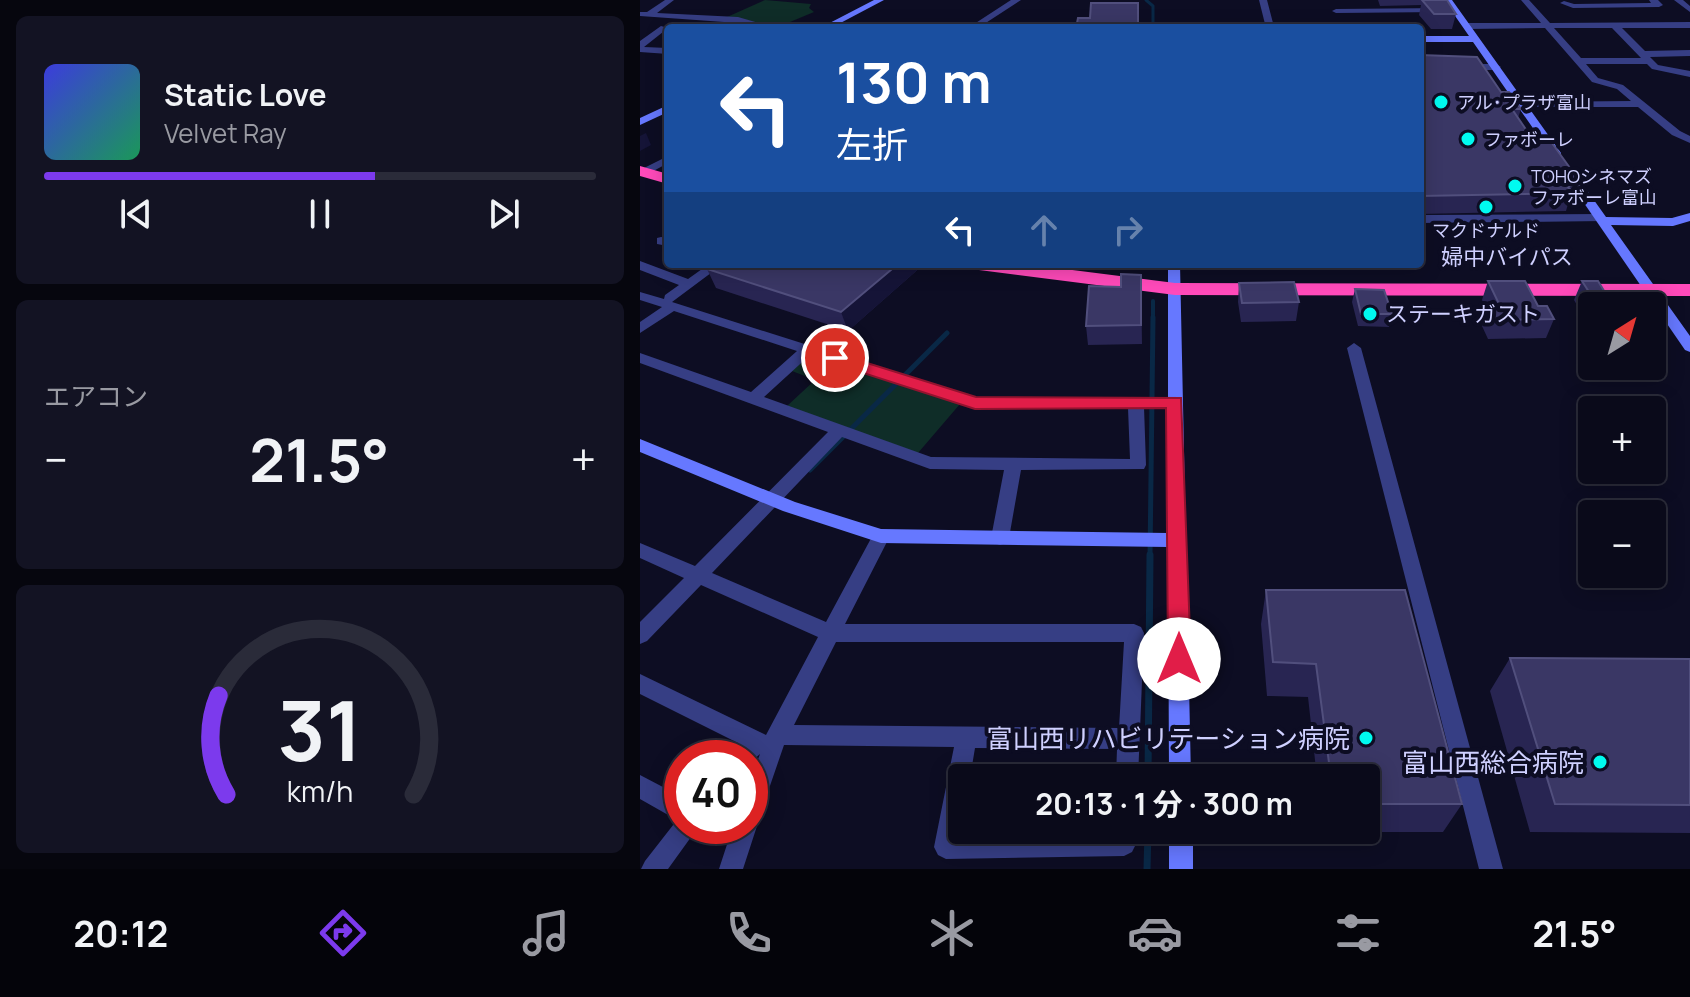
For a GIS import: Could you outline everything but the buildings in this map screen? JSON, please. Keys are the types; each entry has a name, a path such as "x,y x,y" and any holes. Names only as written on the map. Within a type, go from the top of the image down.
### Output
{"highway":[{"path":"641,174 664,178"},
{"path":"641,174 664,184"},
{"name":"婦中バイパス","path":"1039,268 1175,277 1647,286 1690,290"},
{"name":"婦中バイパス","path":"1079,268 1175,277"},
{"name":"婦中バイパス","path":"1647,286 1690,281"}],"street":[{"path":"664,28 640,24 644,14 668,1 681,0"},
{"path":"832,24 880,0"},
{"path":"978,24 1017,0"},
{"path":"1263,0 1269,24"},
{"path":"1330,0 1340,24"},
{"path":"1525,0 1595,80 1620,87 1676,133 1690,140"},
{"path":"1558,2 1574,0"},
{"path":"1558,2 1573,6 1659,5 1653,0"},
{"path":"1678,0 1690,10"},
{"path":"1537,15 1569,15 1558,2"},
{"path":"1336,11 1380,15 1452,5 1690,347"},
{"path":"644,14 736,24"},
{"path":"1598,25 1616,43"},
{"path":"1614,25 1645,58 1663,70 1690,74"},
{"path":"1467,26 1690,25"},
{"path":"640,47 664,29"},
{"path":"1424,39 1475,39"},
{"path":"640,47 664,50"},
{"path":"1579,61 1690,53"},
{"path":"1424,67 1496,67"},
{"path":"1523,105 1643,104"},
{"path":"641,120 664,110"},
{"path":"641,174 664,161"},
{"path":"1424,219 1673,222 1690,217"},
{"path":"640,265 689,284"},
{"path":"640,329 711,268"},
{"path":"1175,277 1180,764"},
{"path":"640,296 671,302 975,403 1174,402"},
{"path":"1354,348 1491,869"},
{"path":"753,399 808,349"},
{"path":"640,358 930,463 1138,465 1136,402"},
{"path":"640,635 839,431"},
{"path":"640,445 772,500 881,536 1178,540"},
{"path":"1000,538 1014,463"},
{"path":"768,740 881,536"},
{"path":"640,550 829,633 1134,633 1128,764"},
{"path":"640,684 765,740"},
{"path":"961,764 966,739"},
{"path":"768,741 1129,739"},
{"path":"640,786 664,800"},
{"path":"948,836 946,847 1124,844"},
{"path":"653,869 673,844"},
{"path":"731,869 739,844"},
{"path":"1181,844 1181,869"}],"green space":[{"path":"765,0 811,4 809,8 814,12 785,24 763,24 727,17"},
{"path":"816,357 960,404 918,453 787,406 815,380 792,371 804,360"}],"waterway":[{"path":"1146,0 1153,6 1153,24"},
{"path":"1153,301 1153,317"},
{"path":"1150,557 1153,317"},
{"path":"810,470 947,333"},
{"path":"1148,764 1150,555"},
{"path":"1147,869 1148,844"}],"place":[{"name":"アル･プラザ富山","path":"1441,102"},
{"name":"ファボーレ","path":"1468,139"},
{"name":"TOHOシネマズ ファボーレ富山","path":"1515,186"},
{"name":"マクドナルド","path":"1486,207"},
{"name":"ステーキガスト","path":"1370,314"},
{"name":"富山西リハビリテーション病院","path":"1366,738"},
{"name":"富山西総合病院","path":"1600,762"}],"route":[{"path":"835,358 975,403 1174,402 1179,659"}]}
